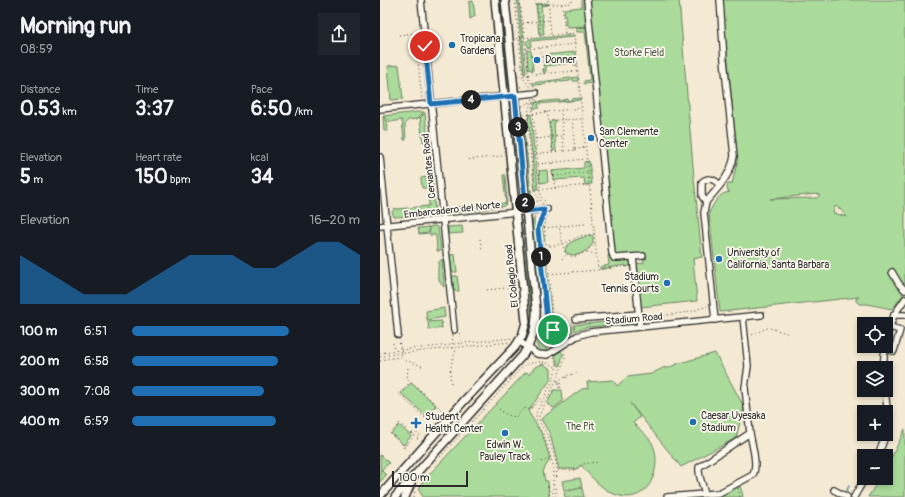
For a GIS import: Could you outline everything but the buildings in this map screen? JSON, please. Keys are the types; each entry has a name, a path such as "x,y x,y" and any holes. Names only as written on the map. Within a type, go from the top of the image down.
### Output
{"main road":[{"name":"El Colegio Road","path":"381,496 524,330 526,314 495,0"},
{"name":"El Colegio Road","path":"395,497 528,348 533,336 537,319 505,0"},
{"path":"405,497 417,472"}],"street":[{"name":"Cervantes Road","path":"421,0 454,330"},
{"path":"587,0 612,253 614,258 643,256"},
{"path":"715,320 704,213 706,202 728,175 734,156 724,60 720,0"},
{"path":"380,109 535,94"},
{"path":"380,157 398,335"},
{"path":"706,202 702,196 702,182 707,179 711,179 720,185"},
{"name":"Embarcadero del Norte","path":"380,226 546,208"},
{"path":"633,257 640,327"},
{"path":"892,272 899,284 905,290"},
{"path":"893,318 905,299"},
{"path":"576,319 639,314"},
{"name":"Stadium Road","path":"516,340 537,354 547,356 582,334 590,332 760,315"},
{"path":"894,315 905,315"},
{"path":"668,497 719,493 753,475 755,470 745,388 748,366 743,317"},
{"path":"893,328 900,330 893,351"},
{"path":"705,494 704,486 698,474 699,466 750,433"},
{"path":"854,497 861,485"},
{"path":"834,490 846,497"}],"path":[{"path":"515,0 522,76 535,94 527,119 534,191 536,196 546,208"},
{"path":"520,0 525,38 527,75 529,80 534,85 535,94 535,102 532,108 540,190 541,197 544,200 546,208 544,221 546,244"},
{"path":"536,0 540,21 540,36"},
{"path":"548,0 551,35"},
{"path":"537,5 572,3 572,0"},
{"path":"562,4 565,34"},
{"path":"523,23 550,20"},
{"path":"564,29 590,26"},
{"path":"399,35 415,33 422,99"},
{"path":"520,38 574,33 598,270"},
{"path":"526,49 575,44"},
{"path":"540,48 544,74"},
{"path":"547,60 548,63 550,63 553,60 560,59 563,56 566,56 567,58 577,57"},
{"path":"543,61 547,60 549,57 553,60"},
{"path":"560,59 564,62 567,58"},
{"path":"524,75 578,71"},
{"path":"520,87 528,86"},
{"path":"533,102 545,101"},
{"path":"521,106 530,102"},
{"path":"523,115 582,108"},
{"path":"561,110 564,151"},
{"path":"419,118 425,112"},
{"path":"547,112 552,137 552,152"},
{"path":"549,121 583,119"},
{"path":"572,120 575,150"},
{"path":"535,139 563,136"},
{"path":"532,154 575,150 586,147"},
{"path":"465,160 504,156"},
{"path":"538,164 587,159"},
{"path":"552,162 555,189"},
{"path":"554,176 588,172"},
{"path":"536,190 590,185"},
{"path":"533,202 539,201"},
{"path":"537,339 545,335 547,331 538,229 538,225 546,208"},
{"path":"426,209 430,209 435,214"},
{"path":"534,218 540,218"},
{"path":"544,228 594,223"},
{"path":"559,227 562,244 566,255"},
{"path":"546,248 562,244 580,236 594,234"},
{"path":"480,239 482,250"},
{"path":"587,252 595,242"},
{"path":"546,244 550,246"},
{"path":"546,244 542,246 546,248 552,313 549,317 554,323 554,328"},
{"path":"566,255 576,256 587,252 591,252 596,255"},
{"path":"562,259 566,255"},
{"path":"548,274 634,266"},
{"path":"487,290 514,287"},
{"path":"540,338 550,341 553,340 559,344 547,321"},
{"path":"752,335 767,328 790,334"},
{"path":"452,348 454,330"},
{"path":"549,339 553,330"},
{"path":"547,331 560,330 553,340"},
{"path":"460,333 461,344"},
{"path":"398,335 400,353 403,360 414,362 424,367"},
{"path":"545,335 547,339"},
{"path":"454,344 516,340"},
{"path":"380,357 400,353 458,348 516,340"},
{"path":"548,342 547,346 549,350"},
{"path":"393,344 394,350"},
{"path":"401,350 451,345"},
{"path":"451,383 450,369 453,357 458,348"},
{"path":"556,497 557,466 548,436 540,423 539,416 565,358 563,349"},
{"path":"380,353 399,350"},
{"path":"553,356 556,362 559,389 561,388"},
{"path":"380,361 401,357"},
{"path":"439,458 524,365 536,361 550,363 556,368"},
{"path":"408,368 407,378 444,412"},
{"path":"552,497 555,470 544,436 537,425 536,413 543,399 558,382 566,376 579,373"},
{"path":"566,376 567,382"},
{"path":"411,381 399,394 426,418 437,405"},
{"path":"499,409 507,415 516,417 524,408 530,410 541,398 543,399"},
{"path":"399,423 414,436 419,440 417,438 420,436 417,433 414,436 403,448"},
{"path":"412,434 415,431"},
{"path":"390,433 409,451"},
{"path":"538,460 544,462 550,457"},
{"path":"558,470 576,470 584,464 599,462"},
{"path":"736,484 740,491 740,497"},
{"path":"548,486 550,497"},
{"path":"414,497 415,487"}],"green space":[{"path":"497,0 500,0 502,29 506,41 510,82 509,87 501,35"},
{"path":"517,0 519,0 522,32 524,36 522,36 522,41 524,41 526,73 524,74"},
{"name":"Storke Field","path":"582,0 679,0 702,257 693,259 697,301 641,307 636,264 644,263 643,254 628,260 631,266 626,267 626,265 600,269 600,267 609,265 608,255 610,255 591,64 592,83 584,84 584,81 590,79 585,32 577,32 577,28 587,26 567,27 564,22 566,22 564,9 582,7"},
{"path":"722,0 905,0 905,290 892,309 859,304 856,299 859,297 720,312 709,213 720,196 730,192 728,191 727,187 728,184 732,184 737,163","holes":["816,194 820,195 817,198 770,199","835,206 839,208 847,217 833,213"]},
{"path":"473,1 475,16 470,19 469,2"},
{"path":"548,3 548,5 541,6 544,34 539,34 536,4"},
{"path":"573,35 573,37 531,41 531,46 529,48 526,42 529,39"},
{"path":"527,50 531,51 533,71 531,69 528,70"},
{"path":"575,52 577,65 574,65 573,63 546,66 546,72 543,72 545,55"},
{"path":"399,65 403,99 391,100 388,66"},
{"path":"578,77 578,81 573,81 573,79 570,81 546,82 546,84 534,85 532,83"},
{"path":"580,98 580,100 538,104 539,108 533,109 536,102 563,101 568,99 568,101"},
{"path":"509,106 515,155 519,170 521,202 513,157"},
{"path":"521,109 522,112 532,202 530,201"},
{"path":"424,112 417,119 408,120 405,124 406,140 404,140 402,120 390,122 383,116"},
{"path":"425,113 428,141 423,142 420,118"},
{"path":"531,114 534,149 536,149 536,152 532,153 528,120 529,115"},
{"path":"383,117 387,121 388,131 384,131"},
{"path":"555,120 556,150 553,151 549,123"},
{"path":"532,155 535,155 538,189 535,189"},
{"path":"589,161 592,184 585,185 584,178 553,180 552,171 584,168 584,162"},
{"path":"547,170 548,182 540,183 539,171"},
{"path":"503,175 505,175 507,203 504,206 492,208 492,205 506,203"},
{"path":"426,177 427,185 433,184 435,213 429,215 394,217 392,212 395,208 429,206 428,188 422,188 421,178"},
{"path":"489,204 489,209 450,213 448,212 447,208"},
{"path":"543,218 545,218 542,228 545,241 541,245 539,226"},
{"path":"534,219 540,293 532,221"},
{"path":"521,220 529,293 532,305 533,324 529,335 531,309 521,247"},
{"path":"435,226 438,228 441,251 437,251 436,235 430,235 429,227"},
{"path":"462,226 463,233 448,234 448,227"},
{"path":"429,227 429,233 419,234 418,228"},
{"path":"589,235 593,236 593,243 584,252 573,255 565,252 566,247 573,241"},
{"path":"541,247 546,253 545,257 551,314 549,316 548,316"},
{"path":"539,248 546,315 545,315"},
{"path":"455,254 457,272 452,272 450,255"},
{"path":"442,259 444,287 440,282 438,272 439,262"},
{"path":"452,276 457,276 459,291 454,291"},
{"path":"444,308 445,317 427,320 426,311"},
{"path":"636,320 637,323 588,327 575,331 574,325"},
{"path":"441,321 442,328 429,330 428,322"},
{"path":"572,326 573,332 559,339 558,336 560,332"},
{"path":"537,340 539,340 541,345 548,351 540,350 537,347"},
{"path":"561,351 563,354 560,366 558,365 555,355"},
{"name":"The Pit","path":"715,353 744,407 736,438 681,467 630,403 640,417 633,423 650,440 655,451 656,459 653,477 649,485 643,491 636,495 627,497 620,496 613,494 601,486 581,465 576,469 559,469 550,434 541,419 582,389 588,388 587,382 613,380 617,386 627,377 651,374 665,367 666,369 677,364"},
{"name":"Edwin W. Pauley Track","path":"543,364 551,369 551,379 528,411 543,436 550,459 543,471 545,481 548,481 549,497 423,497 419,490 422,482 526,372 529,374 535,367"},
{"path":"411,383 436,405 426,416 401,393"},
{"path":"554,390 562,390 563,401 554,408 547,404"},
{"path":"399,425 411,436 404,445 391,434"},
{"path":"905,429 905,497 868,497 876,485 893,485 893,454"},
{"path":"380,455 389,463 381,470 386,475 380,482"},
{"path":"580,478 582,487 564,490 562,481"},
{"path":"739,484 743,497 687,497 718,494"},
{"path":"582,488 584,497 565,497 564,492"}],"waterway":[{"path":"846,492 849,486"}],"place":[{"name":"Tropicana Gardens","path":"452,45"},
{"name":"Donner","path":"537,60"},
{"name":"San Clemente Center","path":"591,138"},
{"name":"University of California, Santa Barbara","path":"719,259"},
{"name":"Stadium Tennis Courts","path":"667,283"},
{"name":"Caesar Uyesaka Stadium","path":"693,422"},
{"name":"Student Health Center","path":"416,423"},
{"name":"Edwin W. Pauley Track","path":"505,433"}],"route":[{"path":"425,46 431,104 515,96 526,211 544,209 538,229 547,321 553,330"}]}
